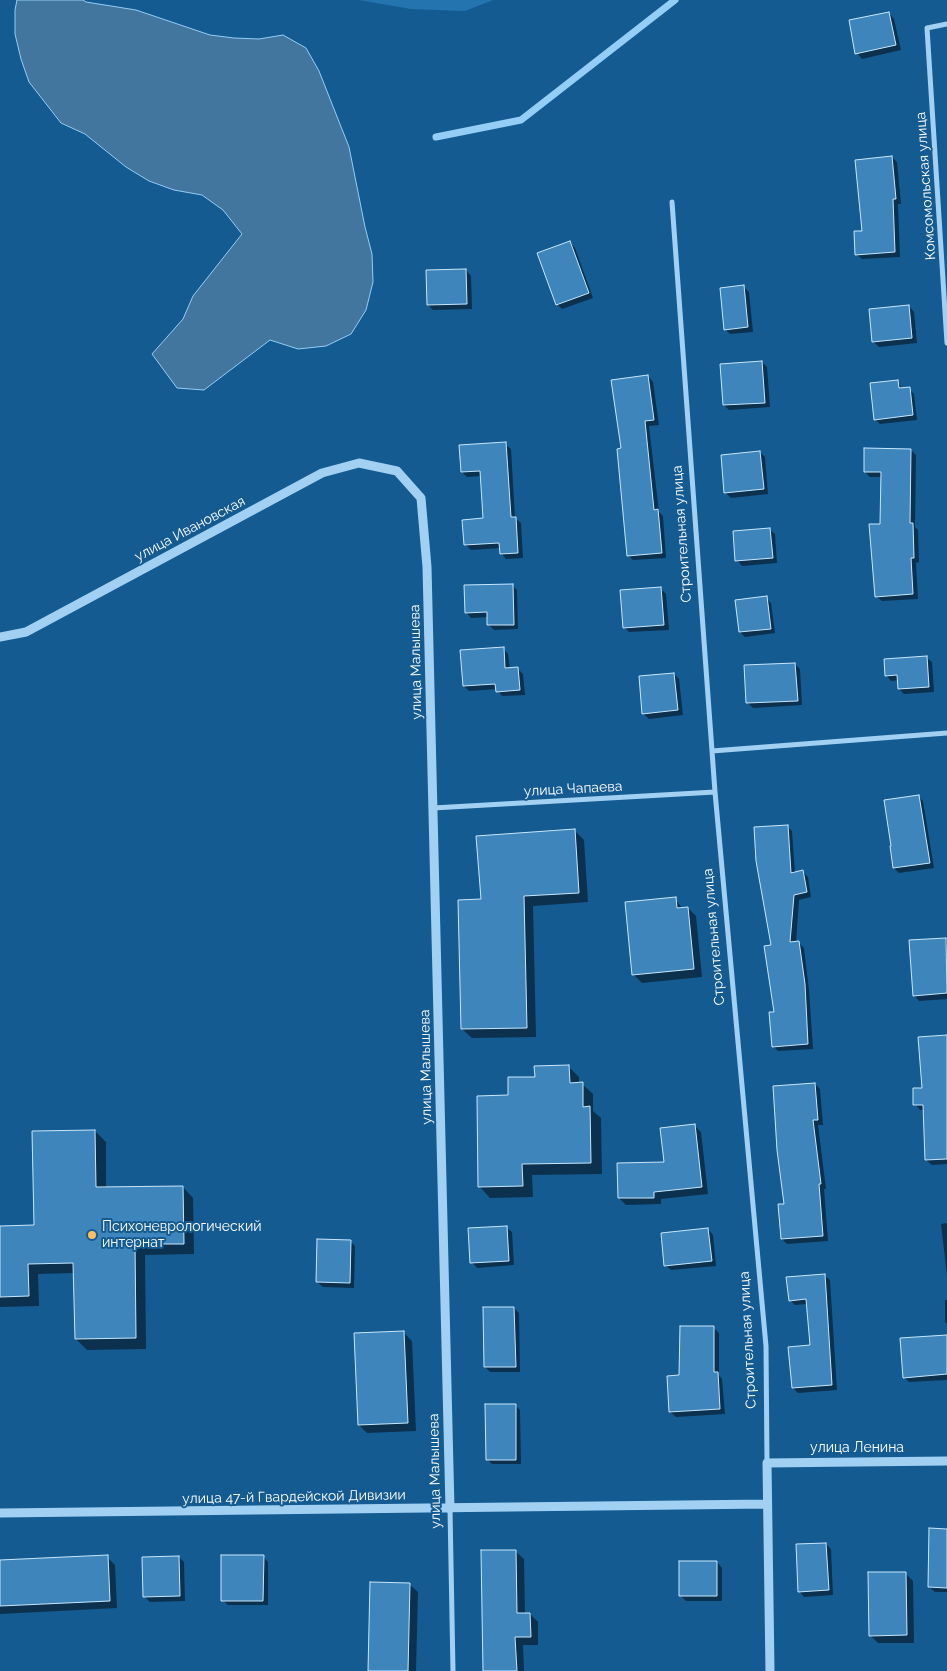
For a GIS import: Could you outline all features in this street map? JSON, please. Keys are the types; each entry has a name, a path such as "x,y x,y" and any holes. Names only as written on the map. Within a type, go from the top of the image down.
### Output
{"street":[{"name":"Комсомольская улица","path":"947,24 927,28 947,343"},
{"name":"Строительная улица","path":"672,202 715,792 766,1346 770,1671"},
{"name":"улица Ивановская","path":"0,637 26,632 322,473 358,463 397,471"},
{"name":"улица Малышева","path":"397,471 421,498 427,567 450,1509 452,1671"},
{"path":"712,750 947,734"},
{"name":"улица Чапаева","path":"433,808 715,792"},
{"name":"улица Ленина","path":"767,1463 947,1461"},
{"name":"улица 47-й Гвардейской Дивизии","path":"0,1513 767,1504"}],"shaded area":[{"path":"17,0 83,0 136,10 210,35 259,39 283,35 306,48 319,71 349,147 372,254 373,282 366,310 351,334 326,346 298,349 270,340 204,390 177,388 152,354 183,319 193,296 242,234 223,210 202,195 174,190 149,181 126,167 85,134 61,123 29,82 15,34"},
{"path":"359,0 493,0 465,11 411,9"}],"building":[{"path":"889,12 896,45 855,54 849,20"},
{"path":"892,156 896,199 893,199 895,252 855,255 854,231 862,231 855,160"},
{"path":"570,241 589,293 556,305 537,253"},
{"path":"466,269 467,304 427,305 426,270"},
{"path":"744,285 748,327 724,330 720,288"},
{"path":"909,305 912,338 872,342 869,309"},
{"path":"762,361 765,403 723,405 720,364"},
{"path":"648,375 654,420 645,421 654,510 658,509 662,553 627,556 617,449 621,448 611,380"},
{"path":"898,380 899,388 910,387 913,415 874,420 870,383"},
{"path":"506,442 511,517 516,517 518,553 500,554 499,543 464,545 462,520 483,518 480,471 461,472 459,445"},
{"path":"864,448 911,449 910,523 913,523 914,558 911,558 913,594 875,597 869,524 880,524 881,472 864,472"},
{"path":"760,451 764,489 724,493 721,455"},
{"path":"770,528 773,558 735,561 733,531"},
{"path":"513,584 514,625 487,625 487,612 465,613 464,585"},
{"path":"661,587 664,625 623,628 620,590"},
{"path":"767,596 771,629 739,632 735,600"},
{"path":"504,647 505,668 518,667 520,690 496,692 495,684 463,686 460,650"},
{"path":"927,656 929,687 898,689 897,675 885,676 884,659"},
{"path":"795,663 798,701 746,703 744,665"},
{"path":"674,673 678,710 642,714 639,676"},
{"path":"919,795 930,863 893,868 884,800"},
{"path":"788,825 791,873 803,870 807,892 794,895 790,942 799,941 805,984 808,1044 772,1047 769,1012 774,1012 764,946 771,945 756,861 754,827"},
{"path":"575,829 579,893 524,896 527,1028 461,1029 458,900 481,899 476,836"},
{"path":"676,897 677,908 688,907 694,969 632,975 625,902"},
{"path":"946,938 947,993 913,996 909,940"},
{"path":"947,1035 947,1159 925,1160 923,1105 913,1105 913,1088 922,1088 918,1037"},
{"path":"569,1065 570,1083 583,1082 583,1107 590,1106 591,1163 522,1164 523,1186 478,1187 477,1096 508,1095 508,1077 535,1077 534,1066"},
{"path":"815,1083 818,1120 813,1120 821,1184 819,1184 823,1236 781,1239 778,1204 784,1204 777,1150 773,1086"},
{"path":"695,1124 702,1187 654,1192 654,1198 618,1198 617,1163 664,1162 660,1128"},
{"name":"Психоневрологический интернат","path":"95,1130 96,1187 183,1186 184,1244 135,1244 136,1338 75,1339 73,1263 28,1264 29,1296 0,1297 0,1226 34,1225 32,1131"},
{"path":"507,1226 509,1261 470,1263 468,1228"},
{"path":"708,1228 712,1261 664,1266 661,1233"},
{"path":"317,1239 351,1240 350,1283 316,1282"},
{"path":"825,1274 832,1385 792,1388 788,1347 810,1345 806,1299 789,1301 786,1277"},
{"path":"483,1307 514,1307 516,1367 484,1367"},
{"path":"680,1326 714,1326 714,1372 718,1372 720,1409 669,1412 667,1376 679,1375"},
{"path":"404,1331 408,1423 358,1425 354,1333"},
{"path":"947,1335 947,1374 903,1378 900,1338"},
{"path":"485,1404 516,1404 516,1460 486,1460"},
{"path":"929,1528 947,1529 947,1588 928,1587"},
{"path":"826,1543 829,1590 798,1592 796,1544"},
{"path":"481,1550 516,1550 517,1613 530,1613 531,1637 515,1637 517,1671 483,1671"},
{"path":"108,1555 110,1601 0,1606 0,1560"},
{"path":"221,1555 264,1555 263,1601 221,1601"},
{"path":"179,1556 180,1596 143,1597 142,1557"},
{"path":"679,1561 717,1561 717,1596 679,1596"},
{"path":"868,1572 906,1572 907,1635 869,1636"},
{"path":"370,1582 410,1583 408,1671 368,1671"}],"waterway":[{"path":"436,137 521,120 675,0"}],"place":[{"name":"Психоневрологический интернат","path":"92,1235"}]}
